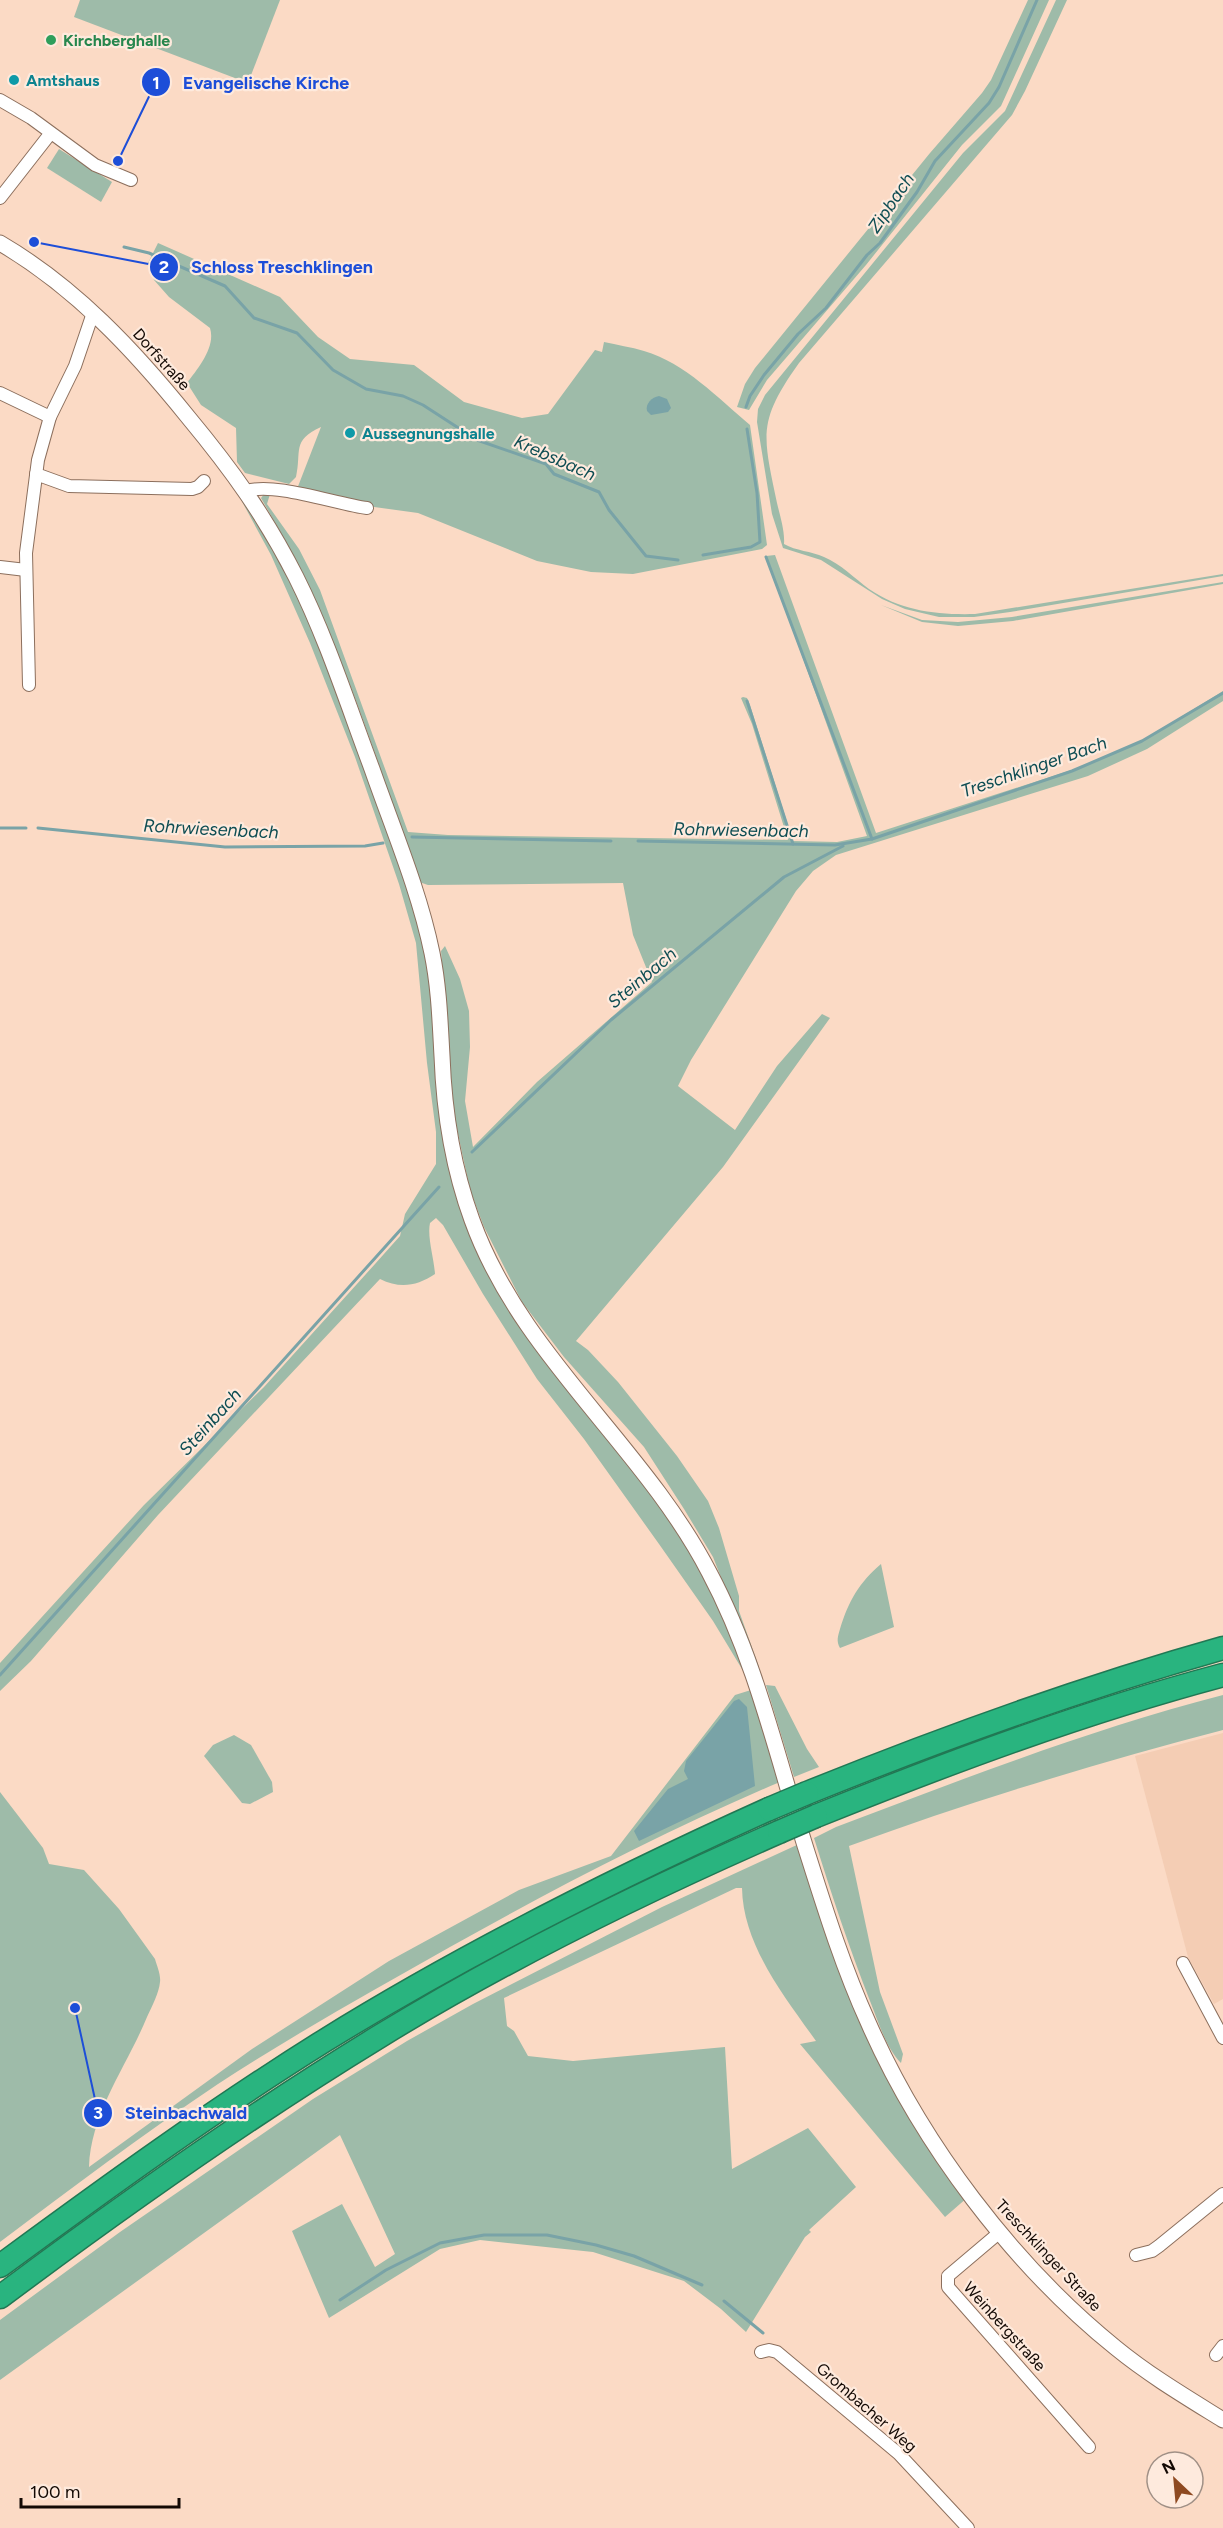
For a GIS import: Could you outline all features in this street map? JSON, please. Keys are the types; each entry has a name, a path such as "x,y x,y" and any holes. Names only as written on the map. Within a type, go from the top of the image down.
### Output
{"highway":[{"path":"0,2266 162,2148 369,2014 550,1913 769,1809 922,1747 1019,1712 1223,1648"},
{"path":"0,2297 144,2191 285,2096 381,2035 550,1941 670,1881 816,1816 1030,1734 1126,1702 1223,1675"}],"street":[{"path":"0,100 31,118 95,165 131,180"},
{"path":"0,198 50,134"},
{"name":"Dorfstraße","path":"0,243 58,282 127,346 161,383 247,491 269,527"},
{"path":"29,685 26,570 36,474 50,417 75,366 93,313"},
{"path":"0,393 50,417"},
{"path":"36,474 69,486 192,489 204,481"},
{"path":"247,491 256,488 273,489 367,508"},
{"name":"Treschklinger Straße","path":"269,527 323,635 397,839 426,928 438,990 445,1095 454,1157 461,1185 484,1251 515,1309 652,1480 708,1569 733,1621 756,1683 844,1966 871,2029 918,2117 949,2165 1000,2232 1072,2309 1113,2346 1161,2382 1223,2420"},
{"path":"0,567 26,570"},
{"path":"1183,1964 1223,2038"},
{"path":"1136,2255 1159,2246 1223,2194"},
{"name":"Weinbergstraße","path":"1000,2232 948,2276 948,2287 1089,2447"},
{"name":"Grombacher Weg","path":"761,2352 770,2350 777,2352 881,2437 968,2528"}],"shaded area":[{"path":"1223,1733 1223,1999 1214,2004 1188,1957 1135,1756"}],"green space":[{"path":"80,0 280,0 248,83 74,17"},
{"path":"1028,0 1049,0 1001,106 962,145 866,265 767,380 749,410 737,407 745,384 755,368 930,153 982,93 991,80"},
{"path":"1056,0 1067,0 1012,115 799,363 776,400 770,415 767,444 784,544 830,560 869,589 894,602 920,610 947,614 975,614 1223,574 1223,576 1010,612 974,617 939,617 905,609 882,599 821,560 783,548 772,514 757,422 758,409 765,395 963,153 1005,111"},
{"path":"59,149 112,182 101,202 47,168"},
{"path":"158,243 280,297 318,337 350,359 414,365 464,402 522,418 548,414 595,350 602,352 604,342 659,357 700,382 750,425 767,545 762,549 633,574 591,572 537,561 418,513 367,506 297,489 321,427 301,442 296,477 289,484 245,473 237,462 236,428 201,405 187,383 208,350 210,328 169,297 154,280 148,263"},
{"path":"239,487 289,570 375,785 432,968 444,1110 494,1273 630,1456 715,1590 745,1674 713,1621 659,1544 584,1439 537,1379 483,1294 443,1225 436,1218 430,1223 429,1229 435,1274 408,1285 394,1284 380,1279 158,1515 31,1661 0,1691 0,1663 144,1505 264,1387 400,1236 405,1214 436,1164 436,1132 416,943 399,884 355,757 310,643 271,555 239,496"},
{"path":"265,493 270,494 267,504 299,549 320,590 408,832 448,835 788,840 752,724 741,698 743,697 747,698 750,705 793,841 837,842 867,836 766,556 775,555 876,833 1084,766 1142,741 1223,691 1223,701 1147,749 1088,776 836,855 813,871 796,891 691,1060 678,1086 735,1130 777,1066 822,1014 830,1018 723,1167 576,1341 588,1350 618,1382 677,1456 708,1501 719,1528 739,1596 739,1611 759,1667 756,1667 713,1557 644,1447 564,1357 522,1302 484,1227 470,1190 454,1115 441,951 445,946 460,979 469,1011 470,1047 465,1101 473,1147 537,1082 652,982 633,935 623,883 428,885 419,882 372,745 334,644 307,582 261,498"},
{"path":"1223,582 1223,584 1013,621 958,626 922,622 881,605 922,620 958,622 1012,617"},
{"path":"881,1564 894,1627 840,1648 839,1634 851,1601 861,1585"},
{"path":"766,1685 775,1686 807,1749 819,1767 794,1777"},
{"path":"751,1690 780,1782 654,1839 572,1881 450,1947 304,2031 190,2103 0,2242 0,1792 43,1848 49,1864 84,1870 119,1909 155,1959 159,1973 159,1986 155,1999 111,2090 96,2127 89,2167 252,2049 389,1961 519,1890 611,1856 735,1695"},
{"path":"1223,1695 1223,1730 1035,1783 849,1846 880,1992 903,2054 901,2063 891,2050 879,2025 814,1838 836,1827 931,1791 1076,1739"},
{"path":"234,1735 251,1745 272,1782 273,1792 250,1804 242,1803 204,1756 213,1745"},
{"path":"799,1844 829,1944 968,2197 945,2217 800,2044 816,2041 779,1988 757,1950 749,1930 742,1888 736,1888 504,1998 507,2026 514,2031 528,2056 573,2061 725,2047 732,2169 808,2128 856,2187 809,2230 811,2232 805,2237 746,2332 721,2309 684,2281 593,2252 480,2240 440,2249 329,2318 292,2231 342,2204 375,2267 395,2254 340,2135 0,2380 0,2320 120,2232 313,2099 407,2041 473,2004 662,1907"}],"water":[{"path":"659,396 667,399 671,408 668,412 651,415 647,411 648,403"},
{"path":"739,1699 747,1707 755,1786 639,1841 634,1831 668,1789 688,1779 684,1771 686,1761 734,1701"}],"waterway":[{"name":"Zipbach","path":"746,407 750,396 764,375 798,334 826,308 867,255 880,243 917,192 935,161 989,103 999,87 1037,0"},
{"name":"Krebsbach","path":"124,247 149,253 225,286 254,318 297,333 333,370 366,389 403,396 423,405 477,440 546,464 554,474 599,492 609,510 646,556 678,560"},
{"name":"Zipbach","path":"703,555 751,547 760,542 757,493 747,429"},
{"name":"Krebsbach","path":"766,557 872,839"},
{"name":"Treschklinger Bach","path":"638,841 835,845 872,839 1072,771 1142,741 1223,693"},
{"path":"747,701 793,844"},
{"name":"Rohrwiesenbach","path":"0,828 26,828"},
{"name":"Rohrwiesenbach","path":"38,828 225,847 365,846 383,843"},
{"name":"Rohrwiesenbach","path":"412,837 611,841"},
{"name":"Steinbach","path":"472,1152 611,1020 784,877 843,846"},
{"name":"Steinbach","path":"0,1675 439,1187"},
{"path":"340,2300 386,2270 440,2243 484,2235 547,2235 596,2245 634,2256 702,2285"},
{"path":"724,2301 763,2333"}],"place":[{"name":"Kirchberghalle","path":"51,40"},
{"name":"Amtshaus","path":"14,80"},
{"name":"Evangelische Kirche","path":"118,161"},
{"name":"Schloss Treschklingen","path":"34,242"},
{"name":"Aussegnungshalle","path":"350,433"},
{"name":"Steinbachwald","path":"75,2008"}]}
